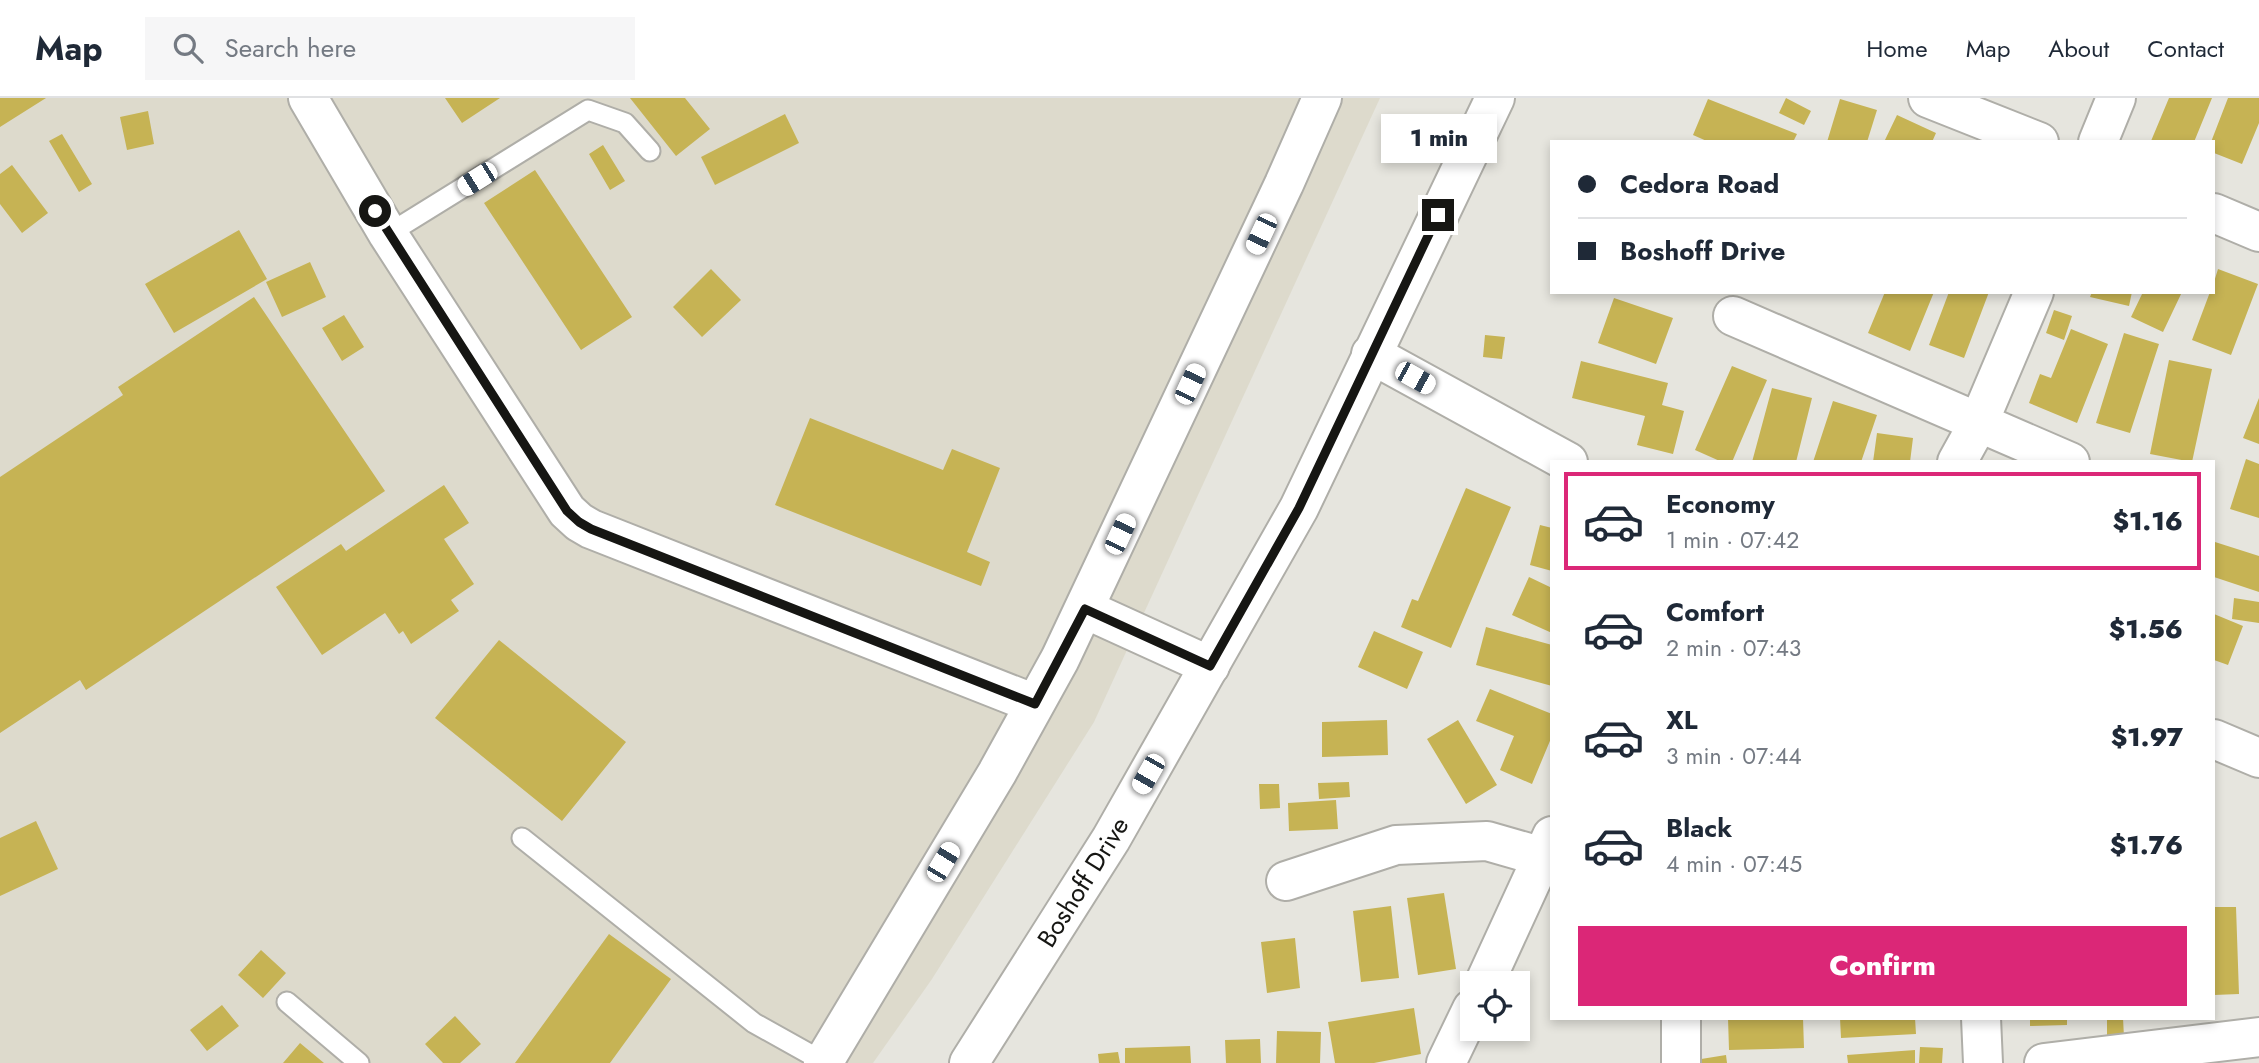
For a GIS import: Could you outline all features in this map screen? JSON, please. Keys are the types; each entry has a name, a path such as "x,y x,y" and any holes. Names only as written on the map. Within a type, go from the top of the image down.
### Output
{"street":[{"path":"308,98 388,234 567,511 579,522 1035,704"},
{"path":"824,1063 997,773 1085,609 1322,98"},
{"name":"Boshoff Drive","path":"969,1063 1111,839 1299,508 1495,98"},
{"path":"1928,98 2034,140"},
{"path":"2099,140 2116,98"},
{"path":"2215,214 2259,232"},
{"path":"1958,460 1979,424 2033,294"},
{"path":"1733,316 2065,460"},
{"path":"1371,354 1564,460"},
{"path":"1085,609 1210,666"},
{"path":"2215,739 2259,758"},
{"path":"1286,881 1396,845 1487,841 1549,852 1490,971"},
{"path":"1681,1020 1681,1063"},
{"path":"1981,1020 1983,1063"},
{"path":"1446,1063 1460,1034"},
{"path":"2044,1063 2259,1037"}],"lane":[{"path":"388,234 588,110 625,123 650,151"},
{"path":"522,838 754,1023 824,1063"},
{"path":"287,1002 359,1063"}],"shaded area":[{"path":"0,98 1380,98 1094,722 932,979 873,1063 0,1063"}],"building":[{"path":"0,98 46,98 0,127"},
{"path":"445,98 500,98 462,123"},
{"path":"630,98 685,98 710,129 676,156"},
{"path":"1786,98 1811,111 1804,125 1779,113"},
{"path":"2169,98 2212,98 2195,140 2151,140"},
{"path":"2228,98 2259,98 2259,123 2242,164 2215,153 2215,140 2212,140"},
{"path":"1708,99 1797,134 1794,140 1704,140 1693,135"},
{"path":"1840,99 1877,110 1868,140 1828,140"},
{"path":"148,111 154,144 127,150 120,117"},
{"path":"785,114 799,143 715,185 701,157"},
{"path":"1897,115 1936,133 1933,140 1885,140"},
{"path":"62,134 92,184 79,192 49,141"},
{"path":"603,145 625,181 610,190 589,154"},
{"path":"12,165 48,213 22,233 0,204 0,174"},
{"path":"535,170 632,317 581,350 484,203"},
{"path":"239,230 267,279 174,333 145,284"},
{"path":"310,262 326,297 282,317 266,282"},
{"path":"711,269 741,300 702,337 673,307"},
{"path":"2218,269 2258,284 2231,355 2192,340 2209,294 2215,294"},
{"path":"1884,294 1933,294 1910,351 1868,333"},
{"path":"1948,294 1988,294 1964,358 1929,345"},
{"path":"2091,294 2132,294 2129,306 2090,297"},
{"path":"2142,294 2181,294 2163,332 2131,317"},
{"path":"254,297 385,491 86,690 80,680 0,733 0,477 123,395 118,387"},
{"path":"1614,298 1673,318 1656,364 1598,343"},
{"path":"2054,310 2072,316 2064,340 2046,333"},
{"path":"344,315 364,347 342,361 322,328"},
{"path":"2071,329 2108,344 2077,423 2029,403 2040,374 2051,378"},
{"path":"2124,333 2159,344 2130,433 2096,423"},
{"path":"1485,335 1505,337 1502,359 1483,357"},
{"path":"2169,360 2212,369 2192,460 2150,454"},
{"path":"1581,361 1668,383 1662,405 1684,411 1673,454 1637,445 1645,416 1572,398"},
{"path":"1732,366 1767,380 1733,460 1718,460 1695,450"},
{"path":"1772,388 1812,398 1796,460 1753,460"},
{"path":"2259,398 2259,444 2243,438"},
{"path":"1833,401 1877,415 1862,460 1814,460"},
{"path":"810,418 943,470 952,449 1000,468 967,552 990,562 981,586 775,505"},
{"path":"1877,433 1913,438 1910,460 1873,460"},
{"path":"2246,459 2259,464 2259,518 2230,509"},
{"path":"444,485 469,523 444,539 474,584 451,600 459,611 411,644 403,631 399,634 385,613 322,655 276,587 341,544 346,551"},
{"path":"1466,488 1511,507 1451,648 1401,627 1412,599 1418,601"},
{"path":"1540,525 1550,528 1550,570 1530,565"},
{"path":"2215,542 2259,556 2259,592 2215,577"},
{"path":"1529,577 1550,587 1550,632 1512,615"},
{"path":"2234,598 2259,602 2259,623 2232,619"},
{"path":"2215,614 2243,626 2228,665 2215,660"},
{"path":"1486,627 1550,644 1550,685 1476,665"},
{"path":"1374,631 1423,652 1407,689 1358,667"},
{"path":"499,640 626,742 562,821 435,718"},
{"path":"1490,689 1550,713 1550,741 1532,784 1500,770 1514,736 1476,721"},
{"path":"1387,720 1388,755 1322,757 1322,722"},
{"path":"1458,720 1497,785 1466,804 1427,739"},
{"path":"1349,782 1350,797 1319,799 1318,783"},
{"path":"1259,784 1279,784 1280,808 1260,809"},
{"path":"1336,800 1338,829 1289,831 1288,803"},
{"path":"36,821 58,869 0,896 0,838"},
{"path":"1444,893 1456,969 1418,975 1407,898"},
{"path":"1391,906 1399,978 1361,982 1353,911"},
{"path":"2215,907 2236,907 2239,994 2215,995"},
{"path":"609,934 671,979 610,1063 515,1063"},
{"path":"1295,938 1300,988 1267,993 1261,942"},
{"path":"261,950 286,973 263,998 238,975"},
{"path":"222,1005 239,1026 207,1051 190,1030"},
{"path":"1414,1008 1421,1054 1374,1063 1335,1063 1328,1022"},
{"path":"455,1016 481,1044 460,1063 443,1063 425,1044"},
{"path":"1728,1020 1803,1020 1804,1048 1729,1050"},
{"path":"1840,1020 1915,1020 1916,1034 1841,1038"},
{"path":"2030,1020 2067,1020 2067,1025 2030,1026"},
{"path":"2107,1020 2123,1020 2124,1037 2107,1037"},
{"path":"1277,1031 1321,1032 1320,1063 1276,1063"},
{"path":"1260,1039 1261,1063 1226,1063 1225,1040"},
{"path":"300,1043 324,1063 283,1063"},
{"path":"1190,1046 1191,1063 1125,1063 1125,1048"},
{"path":"1920,1047 1943,1048 1942,1063 1919,1063"},
{"path":"1915,1050 1915,1063 1848,1063 1847,1055"},
{"path":"1118,1052 1120,1063 1099,1063 1098,1054"},
{"path":"1726,1055 1727,1063 1696,1063 1695,1060"}],"route":[{"path":"375,211 567,511 579,522 1035,704 1085,609 1210,666 1299,508 1438,215"}]}
